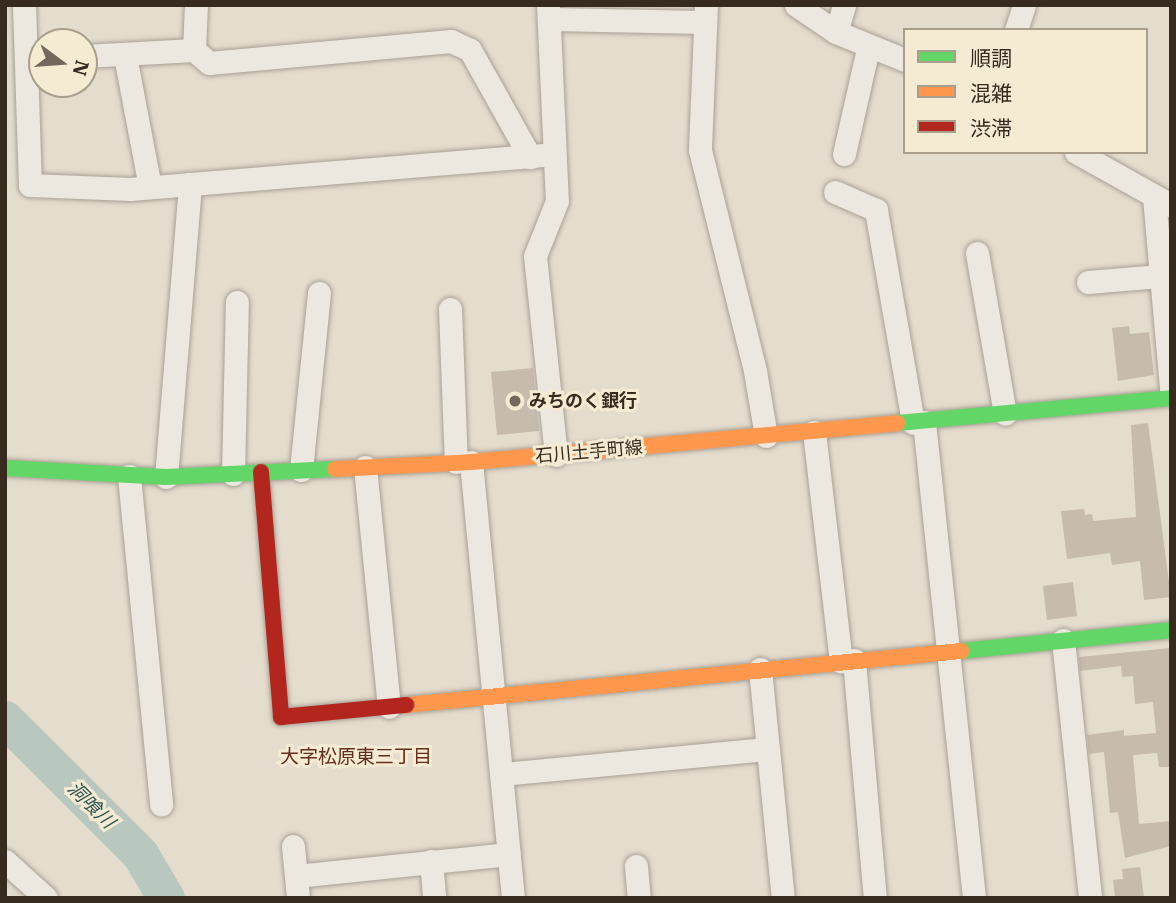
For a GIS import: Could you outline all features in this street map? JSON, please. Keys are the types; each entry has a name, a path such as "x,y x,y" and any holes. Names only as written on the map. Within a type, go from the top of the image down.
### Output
{"main road":[{"name":"石川土手町線","path":"5,468 166,477 464,462 1171,398"},
{"path":"261,472 281,717 1171,630"}],"street":[{"path":"24,5 29,28"},
{"path":"194,50 196,5"},
{"path":"796,5 836,33 868,48 903,59"},
{"path":"836,33 844,5"},
{"path":"1017,28 1024,5"},
{"path":"541,155 549,12 706,13 700,150 755,371 766,436"},
{"path":"98,56 194,50 209,63 450,41 470,50 541,155 556,201 535,256 556,455"},
{"path":"844,154 868,48"},
{"path":"125,56 150,187"},
{"path":"33,98 30,185 150,187 541,155"},
{"path":"1080,154 1162,201 1160,276 1171,387"},
{"path":"166,477 190,184"},
{"path":"835,192 876,210 918,423 948,651 974,898"},
{"path":"977,253 1005,414"},
{"path":"1088,282 1160,276"},
{"path":"301,470 319,293"},
{"path":"233,474 237,302"},
{"path":"450,309 464,462 502,774 513,898"},
{"path":"814,432 848,661 875,898"},
{"path":"365,467 388,707"},
{"path":"129,476 161,804"},
{"path":"1063,640 1090,898"},
{"path":"760,670 783,898"},
{"path":"502,774 768,749"},
{"path":"293,846 297,887 431,861 509,854"},
{"path":"5,861 46,898"},
{"path":"431,861 434,898"},
{"path":"636,866 639,898"}],"building":[{"path":"1129,326 1130,334 1149,332 1154,375 1118,381 1112,328"},
{"name":"みちのく銀行","path":"533,368 539,431 497,435 491,372"},
{"path":"1148,423 1171,597 1144,600 1140,561 1112,565 1110,553 1067,559 1061,511 1084,509 1085,515 1092,514 1093,521 1136,517 1131,425"},
{"path":"1073,582 1077,616 1047,620 1043,586"},
{"path":"1171,648 1171,767 1159,767 1157,753 1133,755 1139,824 1171,821 1171,846 1125,858 1118,812 1110,813 1104,752 1089,754 1087,735 1124,730 1124,736 1156,733 1153,702 1135,704 1133,676 1122,677 1121,666 1080,671 1079,657"},
{"path":"1140,867 1144,898 1115,898 1113,880 1123,879 1122,869"}],"waterway":[{"name":"洞喰川","path":"5,719 140,854 166,898"}],"traffic: fast":[{"path":"897,423 1171,398"},
{"path":"5,468 166,477 335,469"},
{"path":"961,651 1171,630"}],"traffic: slow":[{"path":"335,469 471,462 897,423"},
{"path":"406,705 961,651"}],"traffic: jam":[{"path":"261,472 281,717 406,705"}],"place":[{"name":"みちのく銀行","path":"515,401"}],"district":[{"name":"大字松原東三丁目","path":"356,757"}]}
